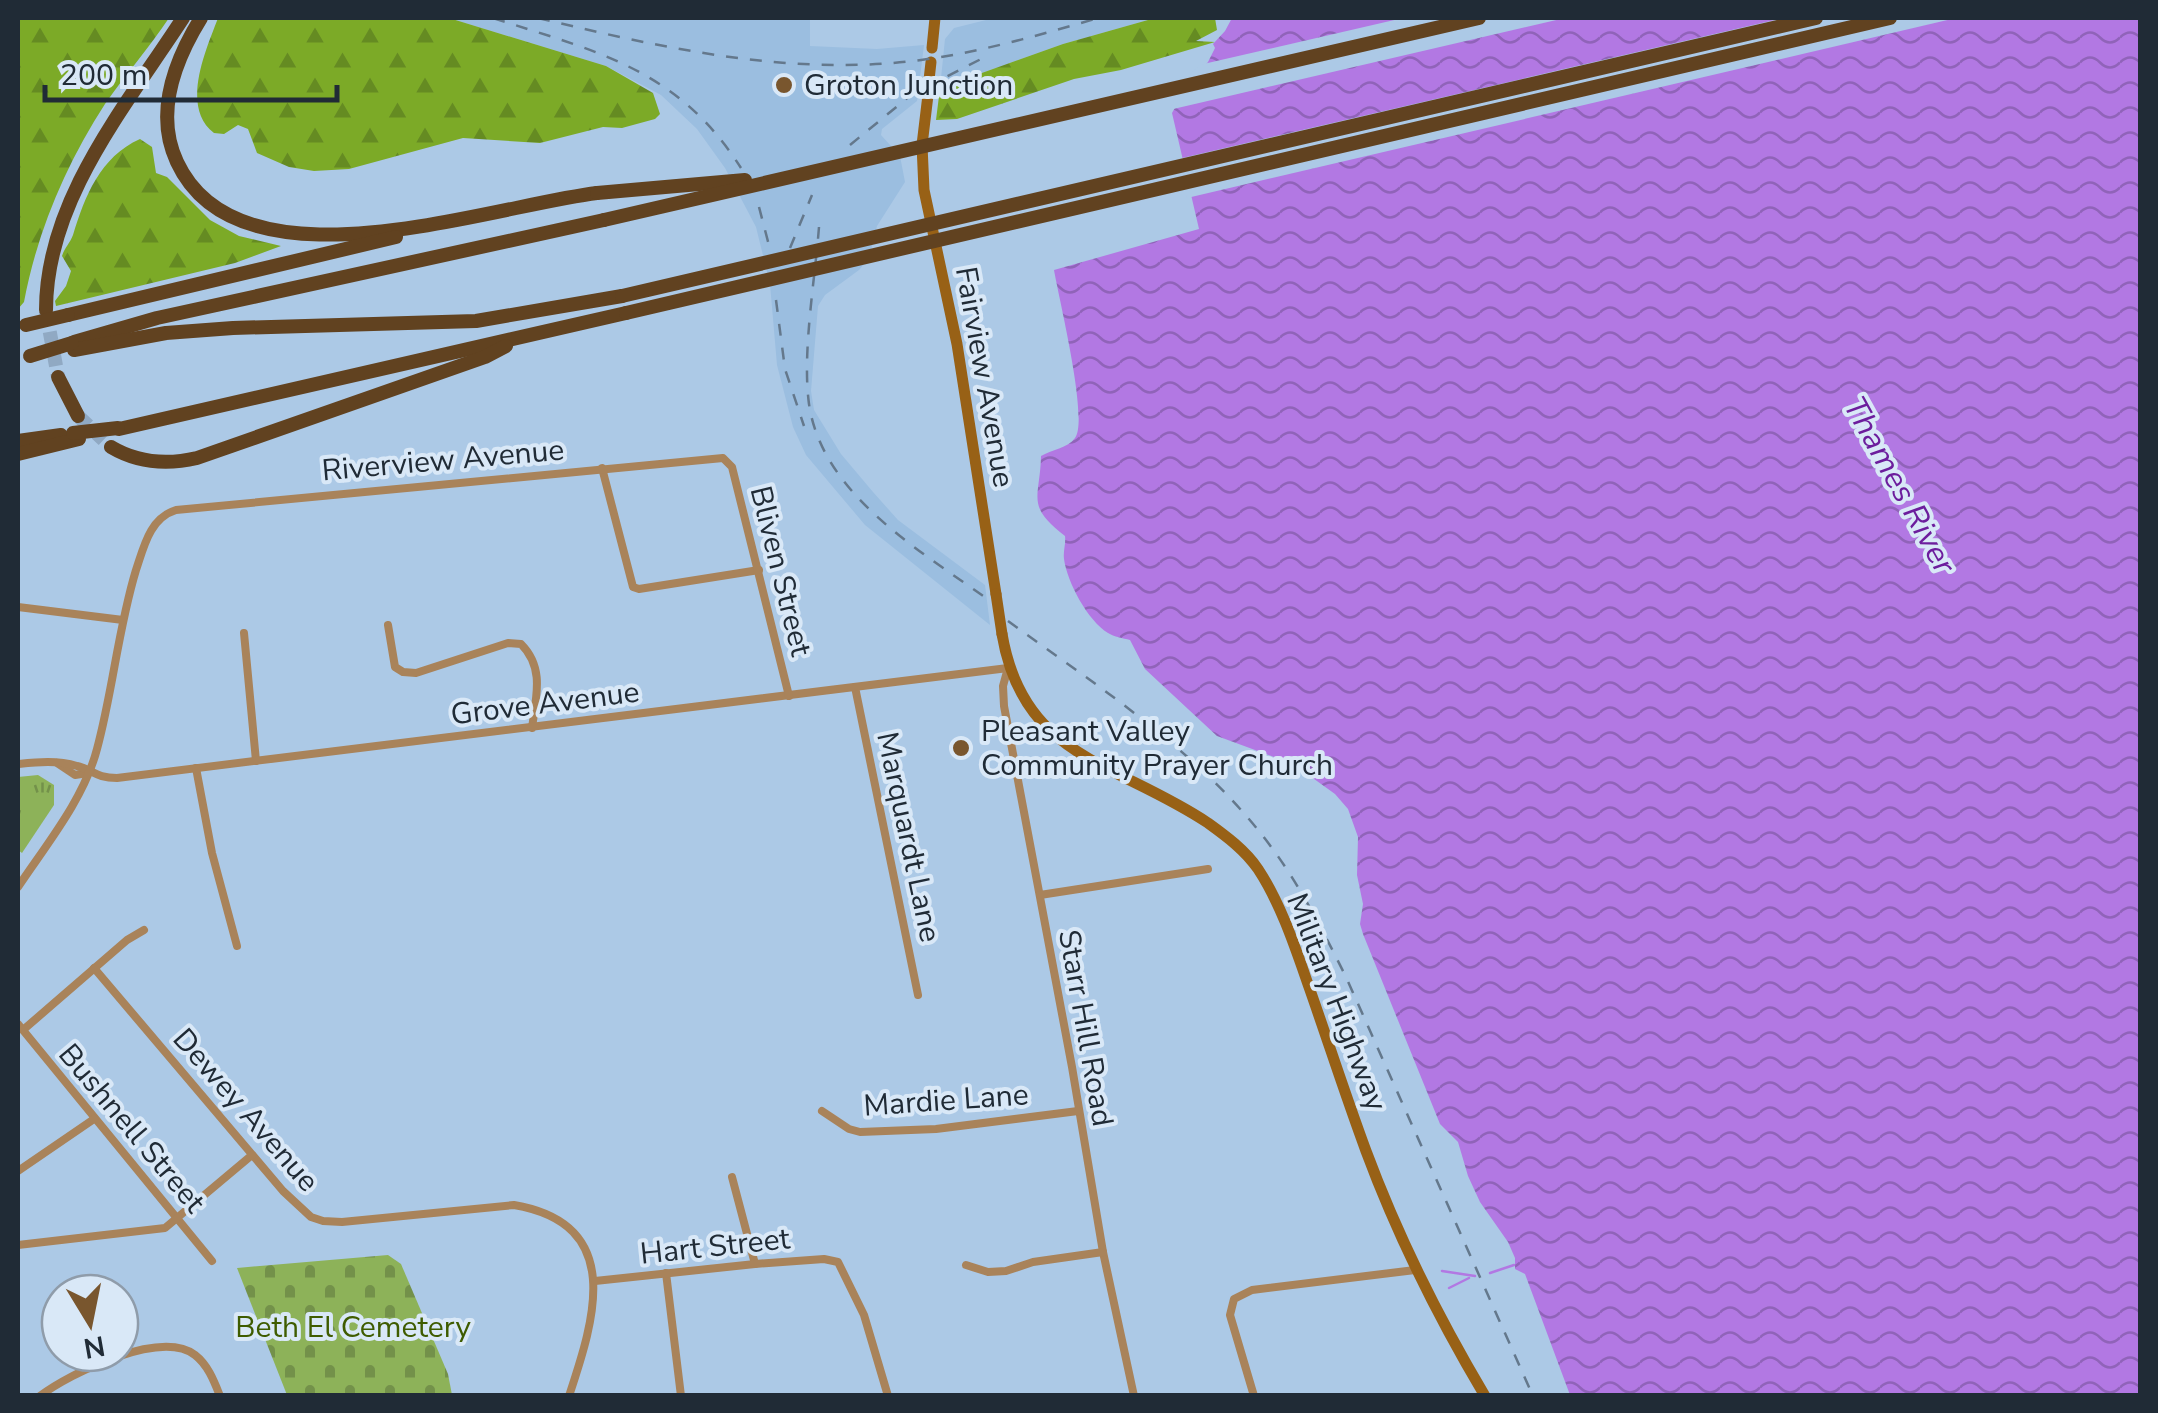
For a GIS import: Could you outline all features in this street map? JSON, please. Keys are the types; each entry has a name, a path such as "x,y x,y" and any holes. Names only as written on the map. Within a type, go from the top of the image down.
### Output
{"highway":[{"path":"46,310 52,254 76,191 100,146 183,18"},
{"path":"201,18 172,80 168,130 176,158 188,181 225,212 279,232 323,236 366,233 598,192 821,171"},
{"path":"73,346 157,318 821,171 1480,18"},
{"path":"30,356 166,333 476,321 622,296 1816,18"},
{"path":"18,441 121,428 1890,18"},
{"path":"22,326 523,206"},
{"path":"111,446 134,458 154,462 197,458 484,357 524,335"},
{"path":"58,377 78,416"},
{"path":"18,454 76,436"}],"street":[{"path":"932,48 935,18"},
{"path":"930,80 931,62"},
{"name":"Fairview Avenue","path":"928,95 922,145 924,190 961,364 1008,668"},
{"name":"Riverview Avenue","path":"123,620 145,543 156,522 166,513 205,506 726,459"},
{"name":"Bliven Street","path":"726,459 732,467 789,696"},
{"path":"602,468 633,587 759,570"},
{"path":"18,607 123,620 97,750 88,773 18,888"},
{"path":"388,625 395,667 402,672 416,673 508,644 521,644 531,654 537,670 532,728"},
{"path":"244,633 256,761"},
{"name":"Grove Avenue","path":"18,764 56,762 117,778 1008,668"},
{"name":"Starr Hill Road","path":"1008,668 1003,686 1004,706 1103,1252 1134,1396"},
{"name":"Military Highway","path":"1008,668 1021,696 1049,732 1188,810 1227,836 1258,868 1291,937 1366,1153 1415,1270 1485,1396"},
{"name":"Marquardt Lane","path":"855,687 918,995"},
{"path":"196,768 212,852 237,946"},
{"path":"1040,895 1208,869"},
{"path":"20,1027 144,930"},
{"name":"Dewey Avenue","path":"94,968 252,1155 310,1217 342,1222 514,1205 538,1209 568,1226 582,1244 596,1281"},
{"name":"Bushnell Street","path":"20,1027 212,1262"},
{"name":"Mardie Lane","path":"822,1111 860,1132 955,1128 1078,1111"},
{"path":"18,1172 94,1119"},
{"path":"18,1245 165,1228 252,1155"},
{"path":"732,1177 754,1264"},
{"path":"966,1265 988,1272 1006,1271 1033,1262 1103,1252"},
{"name":"Hart Street","path":"596,1281 754,1264 824,1259 838,1262 864,1314 888,1396"},
{"path":"1254,1396 1230,1316 1234,1299 1252,1290 1415,1270"},
{"path":"666,1273 680,1396"},
{"path":"569,1396 589,1330 596,1281"},
{"path":"40,1396 106,1359 129,1352 174,1348 195,1355 214,1379 220,1396"}],"shaded area":[{"path":"449,18 810,18 810,46 877,49 924,45 917,101 882,129 881,135 900,156 905,182 877,226 869,258 825,295 818,306 811,391 814,410 841,454 898,520 985,585 990,625 865,525 806,455 793,427 777,365 770,284 756,227 725,168 697,129 661,95 606,66"},
{"path":"994,18 1155,18 1063,44 940,88 945,39 954,28"}],"green space":[{"path":"18,18 169,18 105,104 78,150 45,224 24,302 18,309"},
{"path":"218,18 449,18 606,66 653,93 660,114 622,128 603,127 540,143 463,138 349,169 314,171 289,167 257,153 248,129 238,125 224,134 214,133 204,122 197,94 199,78"},
{"path":"1155,18 1215,18 1217,30 1196,41 1215,42 1121,70 1074,79 957,119 936,120 940,88 1063,44"},
{"path":"140,139 152,147 156,173 167,177 210,220 239,236 281,246 235,263 56,306 71,271 62,256 89,192 114,156"},
{"path":"38,775 54,785 54,805 22,853 18,850 18,777"},
{"name":"Beth El Cemetery","path":"388,1255 401,1264 448,1374 452,1395 287,1395 237,1268"}],"water":[{"name":"Thames River","path":"1232,18 2140,18 2140,1395 1570,1395 1525,1274 1515,1269 1508,1242 1480,1202 1458,1142 1440,1124 1363,934 1358,837 1348,809 1335,794 1303,771 1217,736 1145,669 1130,640 1113,636 1100,627 1069,579 1064,559 1065,536 1044,516 1038,500 1041,456 1072,441 1078,427 1076,385 1054,270 1199,229 1172,113 1187,86 1208,62 1213,44"}],"pier":[{"path":"1403,18 1565,18 1169,110 1183,83 1199,65"},
{"path":"1783,18 1956,18 1187,198 1178,159"}],"waterway":[{"path":"1490,1273 1514,1265"},
{"path":"1442,1271 1475,1276"},
{"path":"1449,1288 1469,1278"}],"tunnel":[{"path":"46,311 58,377"},
{"path":"78,416 111,447"}],"railway":[{"path":"493,18 601,54 663,86 717,135 741,168"},
{"path":"538,18 728,57 824,65 943,57 1098,18"},
{"path":"850,145 911,95 983,58"},
{"path":"790,248 812,195"},
{"path":"759,207 771,253"},
{"path":"819,227 807,362 809,404 818,436 833,466 877,517 986,598"},
{"path":"776,300 785,369 804,426"},
{"path":"1008,621 1180,751 1242,811 1280,860 1346,977 1533,1396"}],"place":[{"name":"Groton Junction","path":"784,85"},
{"name":"Pleasant Valley Community Prayer Church","path":"961,748"}]}
